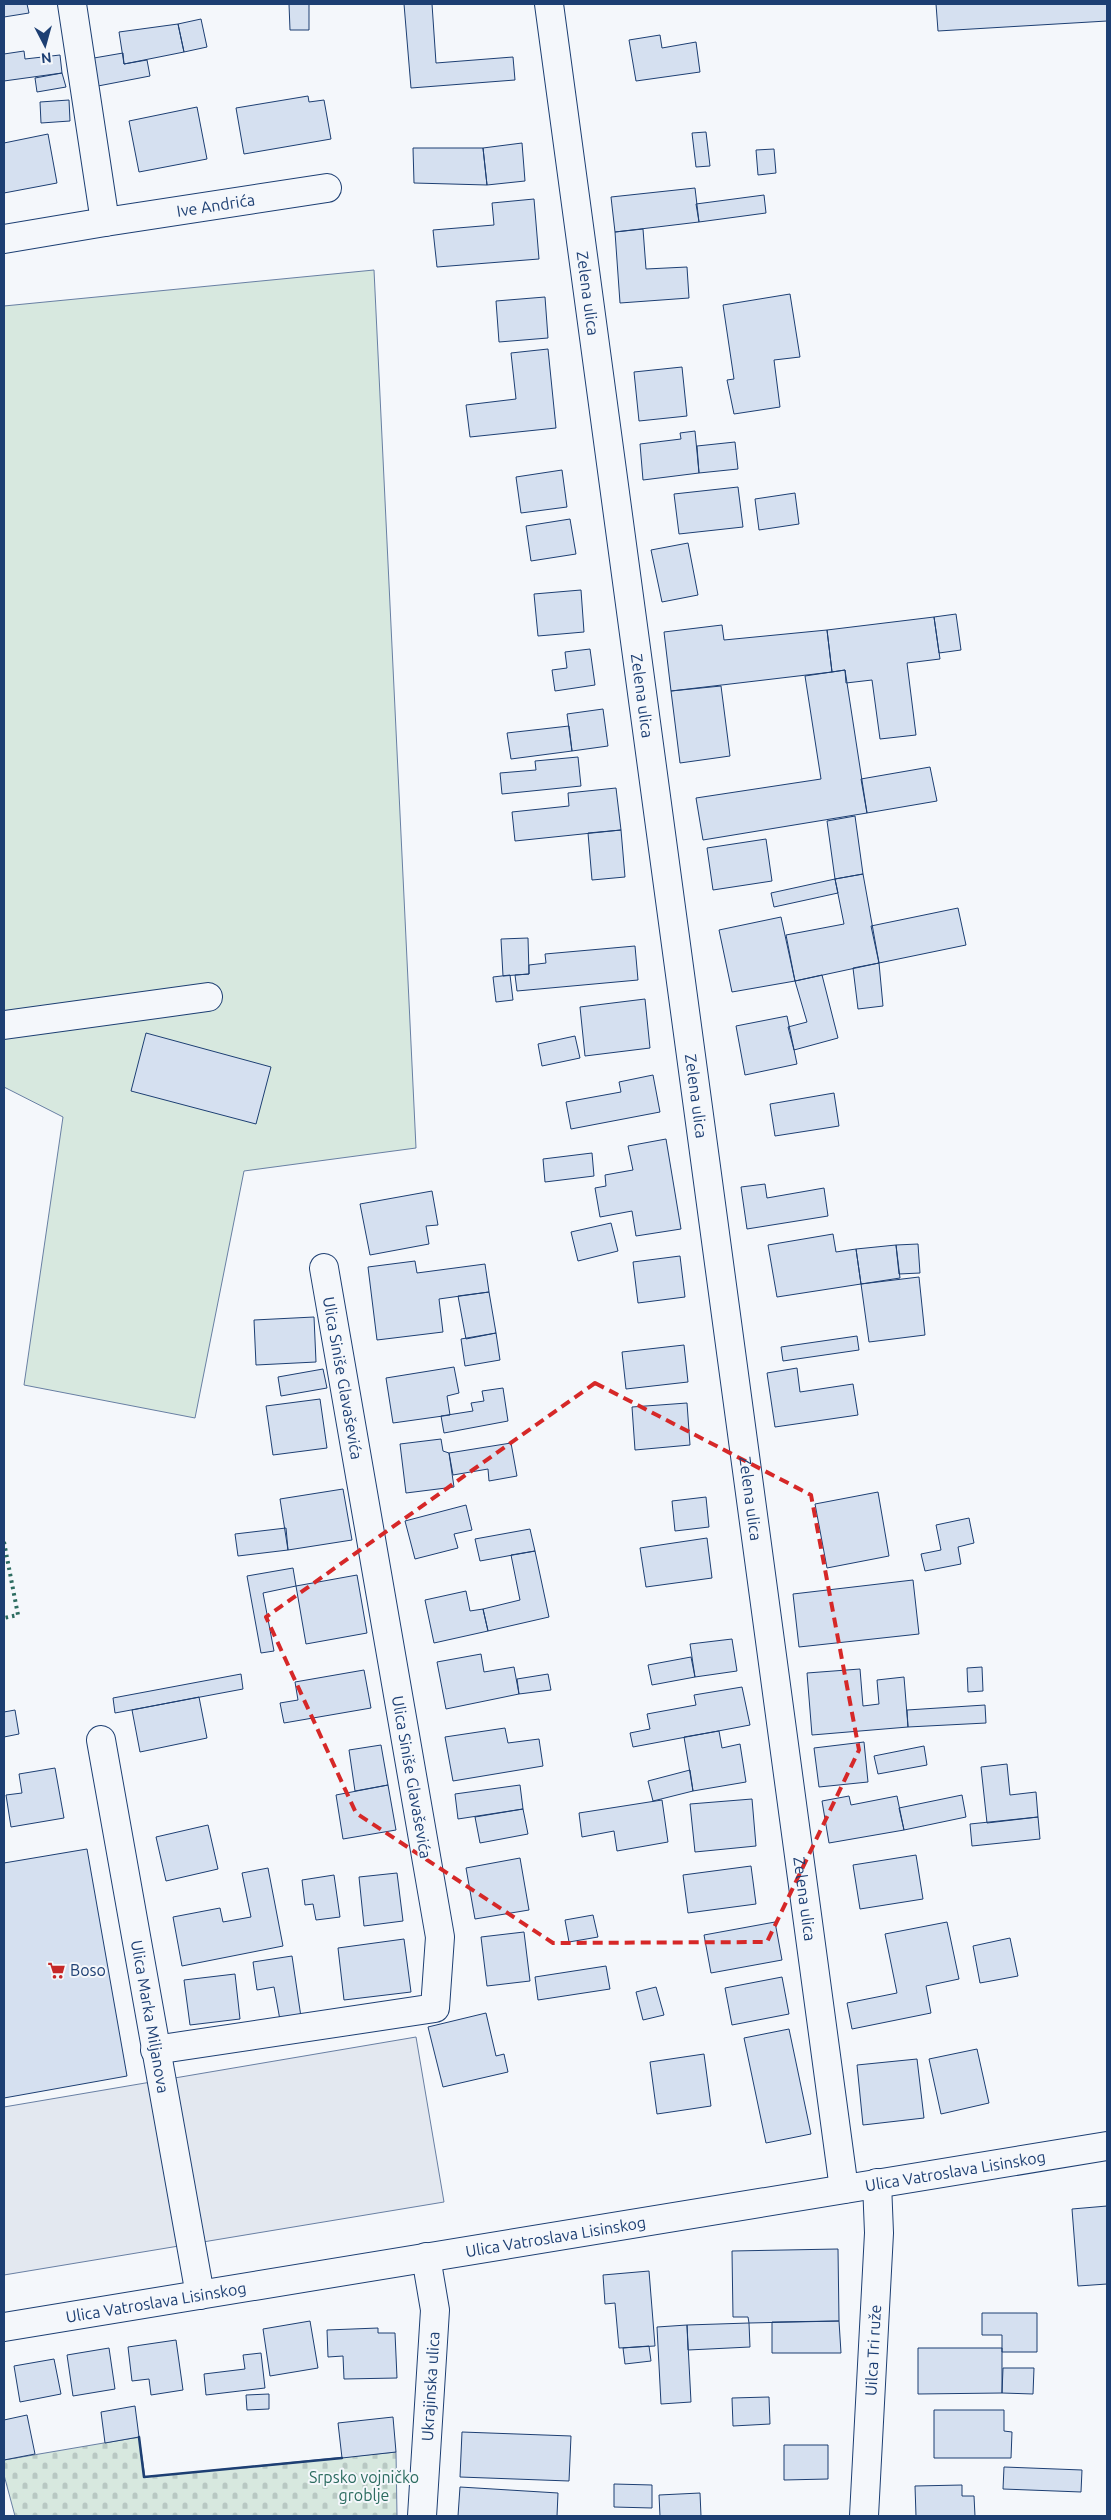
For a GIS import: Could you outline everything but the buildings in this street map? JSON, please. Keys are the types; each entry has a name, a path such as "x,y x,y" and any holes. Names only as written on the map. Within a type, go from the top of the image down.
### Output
{"street":[{"path":"72,4 105,222"},
{"name":"Zelena ulica","path":"549,4 844,2189"},
{"name":"Ive Andrića","path":"4,238 326,188"},
{"path":"4,1026 208,997"},
{"name":"Ulica Siniše Glavaševića","path":"155,2050 435,2008 440,1937 324,1268"},
{"name":"Ulica Marka Miljanova","path":"101,1740 200,2295"},
{"name":"Ulica Vatroslava Lisinskog","path":"4,2327 1107,2146"},
{"name":"Uilca Tri ruže","path":"864,2516 879,2233 876,2183"},
{"name":"Ukrajinska ulica","path":"422,2516 435,2310 426,2257"}],"highlighted area":[{"path":"595,1383 811,1495 859,1750 767,1942 553,1943 356,1813 266,1617"}],"green space":[{"path":"374,270 416,1148 244,1171 195,1418 24,1385 63,1117 4,1087 4,306"},
{"name":"Srpsko vojničko groblje","path":"139,2437 145,2477 396,2452 397,2516 15,2516 4,2475 4,2460"}],"shaded area":[{"path":"416,2037 444,2202 4,2275 4,2107"}],"hedge":[{"path":"4,1542 18,1615 4,1618"}],"wall":[{"path":"139,2437 144,2477 342,2458"}],"place":[{"name":"Boso","path":"56,1970"}]}
